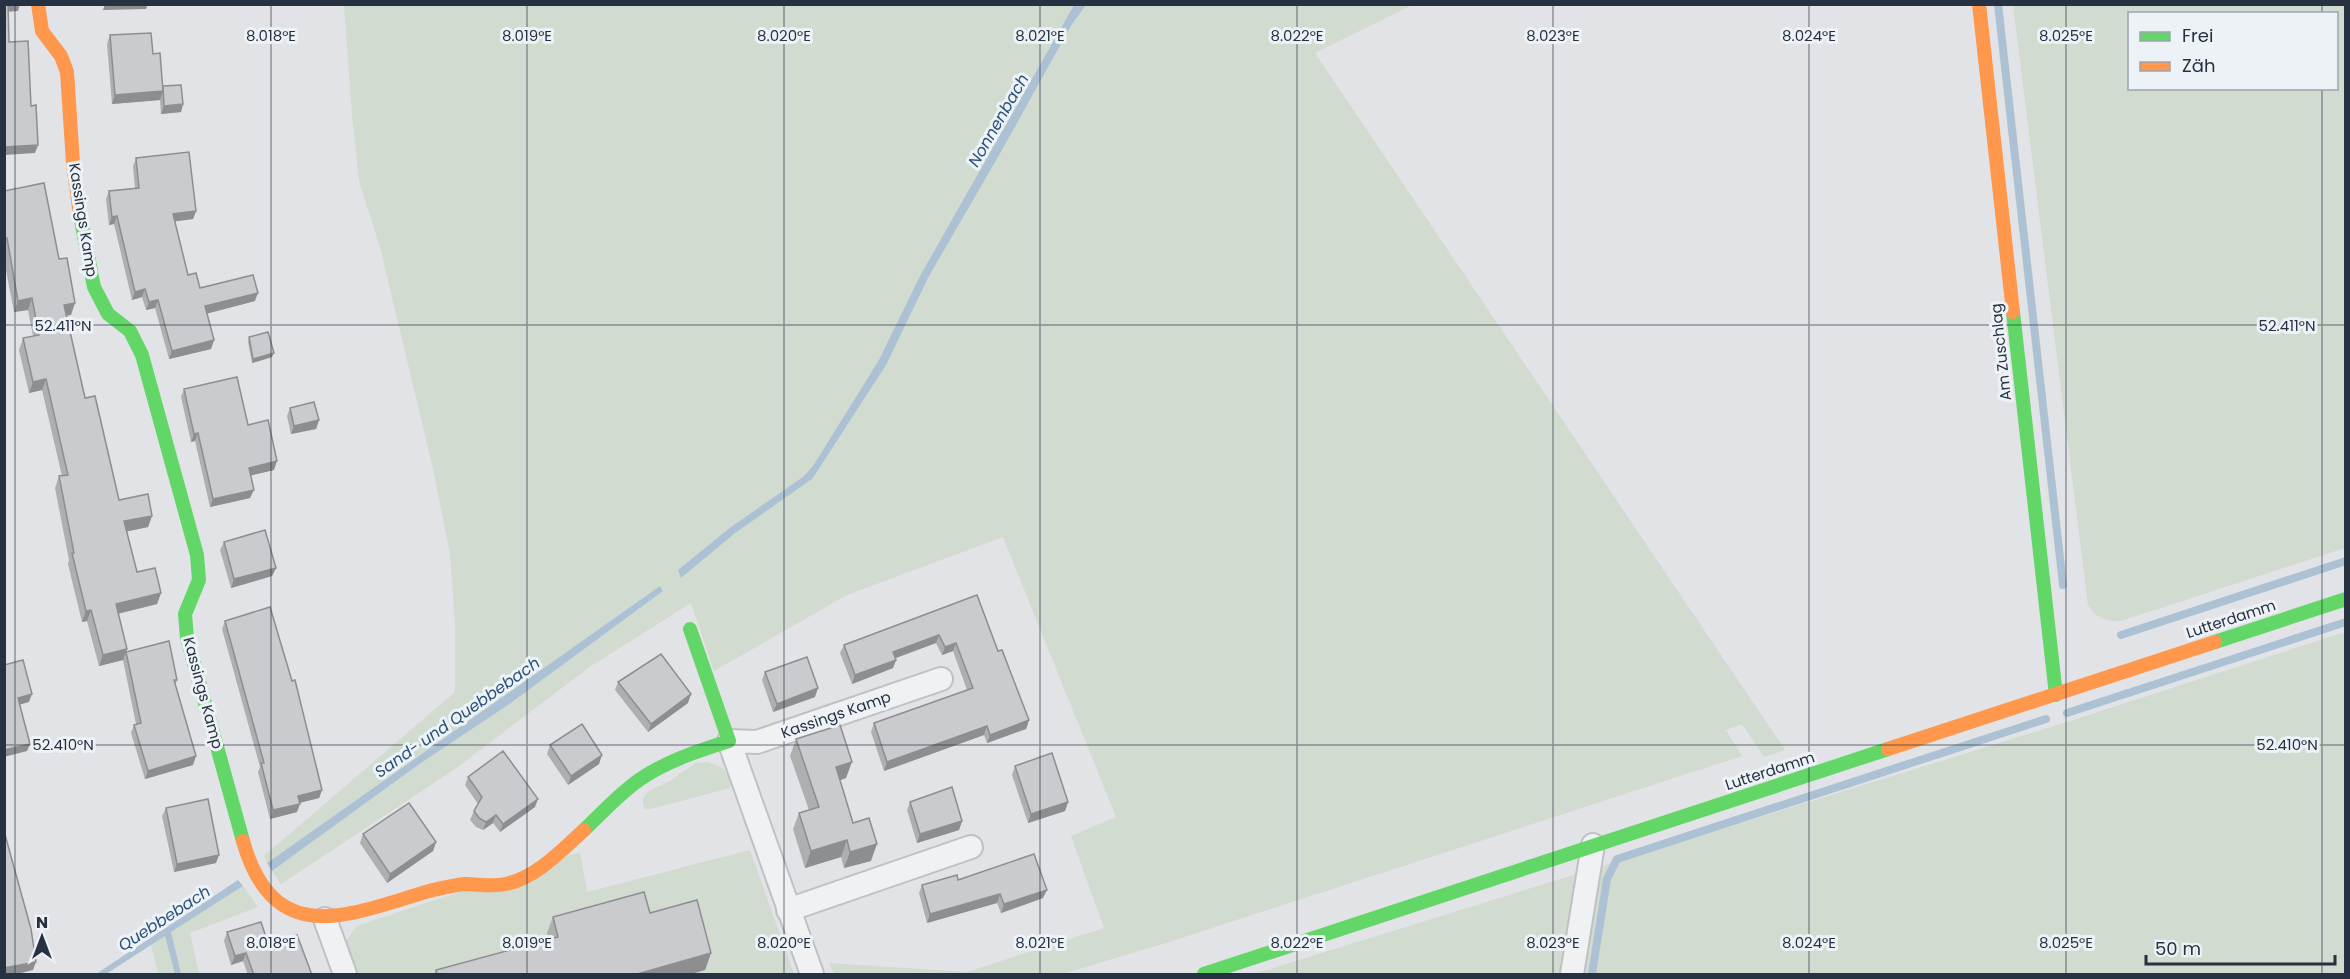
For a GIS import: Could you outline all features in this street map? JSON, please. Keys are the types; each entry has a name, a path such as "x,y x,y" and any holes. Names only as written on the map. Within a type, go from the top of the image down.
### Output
{"street":[{"name":"Kassings Kamp","path":"38,4 42,31 61,56 67,72 79,212 94,287 108,314 130,331 142,355 196,555 199,580 185,614 187,638 248,858 263,886 291,910 325,919 375,909 458,885 483,886 513,883 534,871 564,847 637,782 681,756 729,741 757,742 941,679"},
{"name":"Am Zuschlag","path":"1979,4 2055,695"},
{"name":"Lutterdamm","path":"1204,975 1593,845 2346,599"},
{"path":"690,629 812,975"},
{"path":"1572,975 1593,845"},
{"path":"788,910 971,847"},
{"path":"325,919 345,975"}],"shaded area":[{"path":"344,5 1412,5 1315,53 1785,750 1764,757 1742,724 1726,730 1742,756 1166,943 1062,974 834,974 829,963 967,972 1104,928 1071,836 1116,817 1003,537 847,595 714,671 691,603 591,666 455,769 281,884 272,871 418,765 508,705 663,591 660,586 267,863 264,856 455,692 455,622 450,554 433,469 380,247 359,181"},
{"path":"2013,5 2345,5 2345,548 2121,621 2102,618 2088,605"},
{"path":"2345,632 2345,974 1254,974 2070,721"},
{"path":"708,762 723,768 730,781 730,788 651,809 643,806 643,798 649,791 672,780 695,763"},
{"path":"750,850 794,974 358,974 346,941 357,926 580,852 587,892"},
{"path":"243,886 258,907 190,933 199,974 158,974 151,945"}],"water":[{"path":"1074,5 1086,5 1072,24 929,276 886,365 812,479 735,533 681,578 678,570 731,527 803,477 813,466 879,360 920,276"},
{"path":"660,586 663,591 508,705 418,765 272,871 267,863"},
{"path":"238,880 243,886 171,932 181,974 175,974 165,936 106,974 96,974"}],"building":[{"path":"4,4 8,4 9,42 28,41 31,106 36,105 38,145 4,147"},
{"path":"151,33 153,54 160,53 163,91 115,95 110,35"},
{"path":"181,85 183,104 164,106 163,86"},
{"path":"189,152 196,211 173,214 188,275 196,273 200,288 253,275 258,293 205,306 214,340 172,351 158,300 149,302 145,289 135,292 117,216 112,217 109,191 139,188 136,158"},
{"path":"44,183 59,259 67,258 75,303 64,305 85,398 95,396 119,500 148,494 152,516 124,521 137,572 155,568 161,593 116,604 127,649 103,655 91,610 86,611 72,553 74,553 59,476 68,475 46,379 33,382 23,338 39,335 32,298 18,301 7,238 4,239 4,191"},
{"path":"268,332 274,353 253,359 249,337"},
{"path":"237,377 248,425 268,420 277,461 249,468 254,490 213,499 198,433 194,434 184,389"},
{"path":"314,402 319,420 294,426 290,408"},
{"path":"265,530 276,568 234,579 224,542"},
{"path":"977,595 998,651 1002,650 1029,720 990,735 987,726 887,762 874,723 973,688 956,643 945,647 939,635 893,652 896,660 855,675 844,645"},
{"path":"270,607 292,681 295,680 322,790 298,796 300,804 273,810 261,763 264,763 225,621"},
{"path":"169,641 177,680 174,680 196,756 148,771 134,725 141,723 126,652"},
{"path":"661,654 691,694 651,724 618,682"},
{"path":"807,657 818,688 777,704 765,672"},
{"path":"23,660 32,694 18,698 30,744 4,750 4,665"},
{"path":"582,724 602,755 571,776 550,745"},
{"path":"840,725 852,762 836,767 853,823 869,818 877,844 850,852 847,840 811,851 799,813 819,807 796,739"},
{"path":"503,751 538,799 503,824 496,815 486,822 474,811 482,797 468,777"},
{"path":"1052,753 1068,802 1031,814 1015,766"},
{"path":"952,787 962,821 920,834 910,802"},
{"path":"208,799 219,855 177,864 166,808"},
{"path":"409,803 436,842 390,874 363,834"},
{"path":"4,831 31,929 36,962 4,968"},
{"path":"1034,854 1047,890 1004,904 1000,894 930,914 922,885 957,875 958,880"},
{"path":"644,892 650,913 697,900 711,953 634,975 437,975 436,970 558,937 553,917"},
{"path":"261,922 269,946 297,935 312,975 254,975 246,953 235,956 227,932"}],"waterway":[{"path":"1998,4 2063,585"},
{"path":"2121,635 2346,561"},
{"path":"2067,713 2346,622"},
{"path":"1592,974 1607,879 1617,859 2046,719"}],"traffic: fast":[{"path":"80,215 94,287 108,314 130,331 142,355 197,555 199,580 185,614 187,638 243,841"},
{"path":"2013,312 2056,695"},
{"path":"2215,642 2346,599"},
{"path":"584,830 624,791 649,773 682,757 729,741 690,629"},
{"path":"1204,974 1888,749"}],"traffic: slow":[{"path":"38,4 42,31 61,56 67,72 73,163 80,215"},
{"path":"1979,4 2013,312"},
{"path":"1888,749 2215,642"},
{"path":"243,841 257,876 275,899 296,912 320,916 347,914 374,908 453,886 501,885 517,881 538,870 584,830"}],"water label":[{"name":"Nonnenbach","path":"998,120"},
{"name":"Sand- und Quebbebach","path":"457,717"},
{"name":"Quebbebach","path":"164,918"}]}
